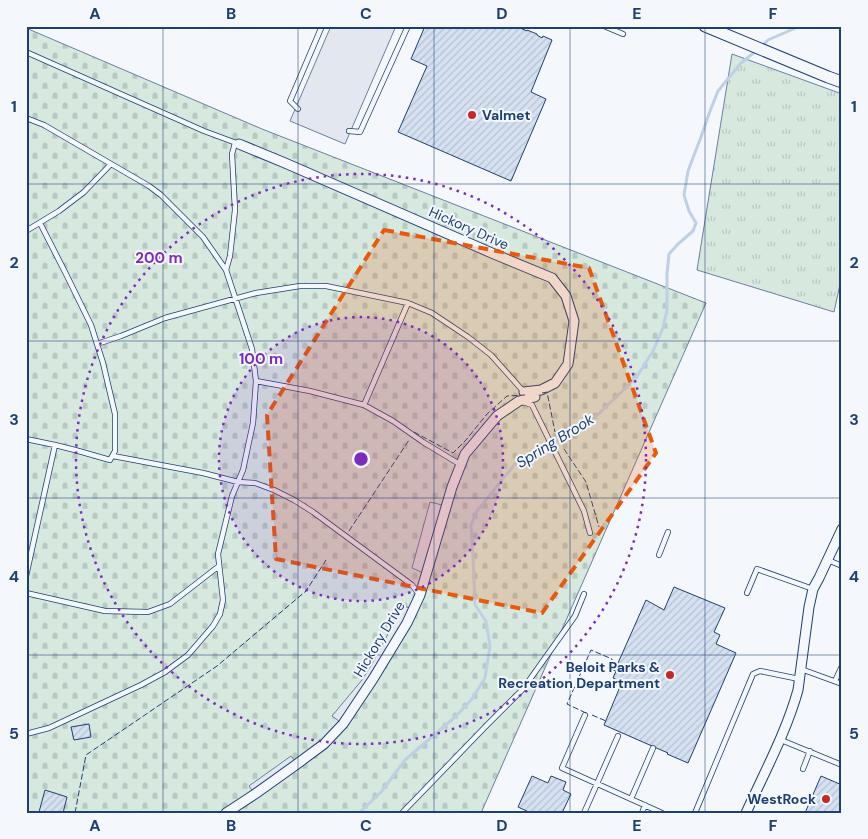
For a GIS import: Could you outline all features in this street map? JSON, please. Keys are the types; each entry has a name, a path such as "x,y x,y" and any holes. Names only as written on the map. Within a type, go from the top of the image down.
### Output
{"street":[{"path":"705,26 842,82"},
{"name":"Hickory Drive","path":"237,144 552,278 566,296 574,321 568,364 554,383 541,390 524,392"},
{"name":"Hickory Drive","path":"226,813 311,754 324,744 343,724 402,630 420,595 449,496 465,454 497,416 519,401 535,397"},
{"path":"746,813 794,703 813,589 842,529"}],"lane":[{"path":"298,109 290,101 322,26"},
{"path":"349,131 360,132 408,26"},
{"path":"604,26 623,34"},
{"path":"26,52 237,144 232,154 236,210 230,256 226,270"},
{"path":"26,118 44,125 149,186 161,195 203,237 226,270 252,350 256,381 253,423 242,470 232,496 218,554 223,600 220,614 205,637 188,655 165,672 142,685 49,728 26,734"},
{"path":"26,231 59,211 84,192 110,164"},
{"path":"26,439 110,460 115,451 115,414 103,363 91,325 40,223"},
{"path":"97,344 165,318 235,298 291,287 326,286 408,302 432,312 491,355 524,392"},
{"path":"364,406 408,302"},
{"path":"256,381 310,391 364,406 393,420 422,442 461,465"},
{"path":"519,401 532,405 584,511 590,533"},
{"path":"26,576 55,445"},
{"path":"113,456 238,482 255,483 274,490 294,500 343,534 412,585 420,595"},
{"path":"658,556 668,532"},
{"path":"828,560 842,566"},
{"path":"26,593 105,611 148,612 170,604 219,566"},
{"path":"747,593 757,568 813,589"},
{"path":"402,813 523,690 575,616 584,594"},
{"path":"835,681 842,666"},
{"path":"801,669 842,684"},
{"path":"695,813 753,674 760,671 799,679"},
{"path":"585,715 562,768 662,813"},
{"path":"584,813 618,736"},
{"path":"779,739 842,765"},
{"path":"631,799 653,748"},
{"path":"803,768 810,752"},
{"path":"642,813 645,805"}],"highlighted area":[{"path":"384,230 589,268 656,453 542,613 276,559 267,415"}],"green space":[{"path":"26,28 262,129 706,303 481,813 26,813"},
{"path":"732,54 842,94 842,275 834,312 697,270"}],"shaded area":[{"path":"331,26 396,26 345,144 290,121"},
{"path":"430,502 446,506 426,574 412,568"},
{"path":"400,605 413,609 343,724 332,716 362,680 372,664 389,632"},
{"path":"291,756 297,764 255,794 249,786"}],"building":[{"name":"Valmet","path":"425,26 521,26 520,28 537,34 542,38 543,36 552,40 531,92 546,99 511,181 398,132 427,66 411,59"},
{"name":"Beloit Parks & Recreation Department","path":"674,587 725,608 714,632 720,635 716,644 736,653 688,763 604,725 622,682 613,678 616,671 608,668 612,661 618,663 646,600 664,610"},
{"path":"89,724 91,737 74,740 71,727"},
{"path":"532,776 548,783 551,776 566,782 563,790 571,794 562,813 531,813 518,807"},
{"name":"WestRock","path":"821,776 842,785 842,813 805,813"},
{"path":"45,790 67,797 63,813 39,812"}],"waterway":[{"name":"Spring Brook","path":"761,47 768,40 800,26"},
{"name":"Spring Brook","path":"359,813 382,791 405,760 455,717 472,699 485,678 490,646 486,621 475,605 471,525 477,511 515,464 535,451 589,423 636,378 653,351 663,328 667,310 669,254 693,231 696,223 689,211 684,195 688,171 718,91 741,63 756,51"}],"fence":[{"path":"542,393 547,392 555,432"},
{"path":"414,432 453,453 487,414 507,396 525,395"},
{"path":"349,531 409,440"},
{"path":"564,449 586,482 599,527"},
{"path":"75,813 86,755 217,666 306,591 326,560"},
{"path":"586,713 567,704 591,650 612,659 612,661"},
{"path":"592,715 606,721"}],"place":[{"name":"Valmet","path":"472,115"},
{"name":"Beloit Parks & Recreation Department","path":"670,675"},
{"name":"WestRock","path":"826,799"}]}
